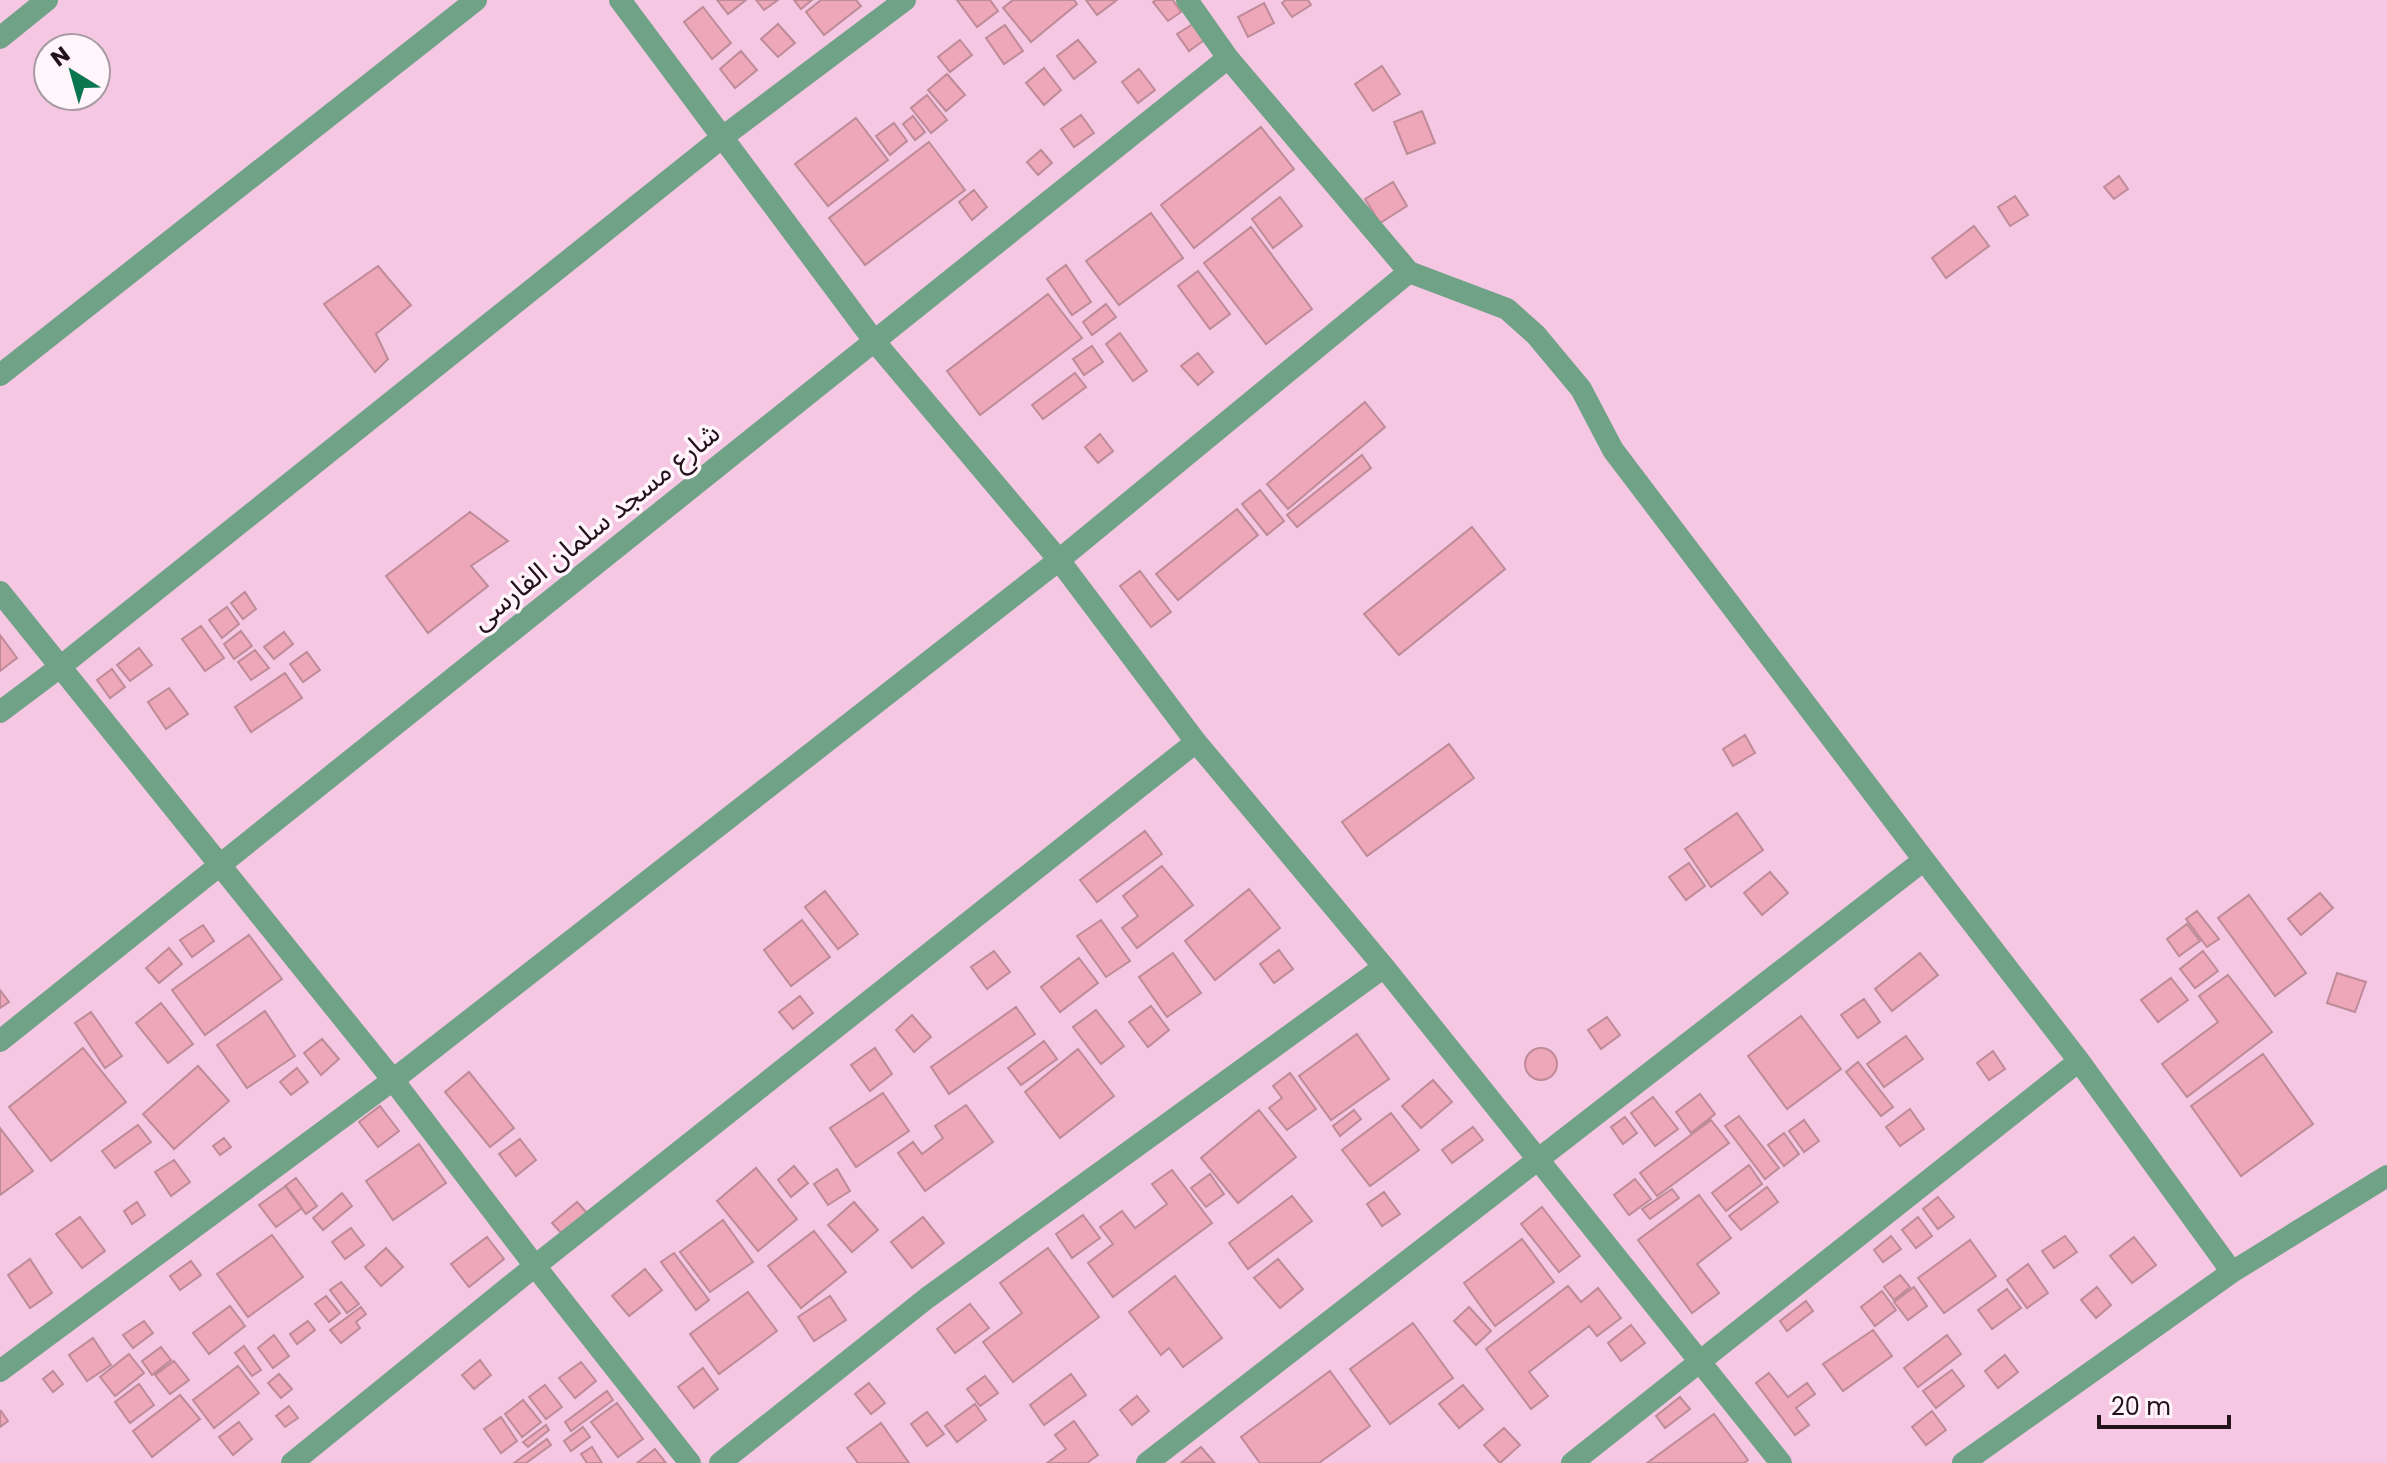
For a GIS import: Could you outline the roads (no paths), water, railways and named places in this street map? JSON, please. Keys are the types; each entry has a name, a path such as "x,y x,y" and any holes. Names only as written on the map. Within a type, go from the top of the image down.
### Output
{"street":[{"path":"0,38 47,0"},
{"path":"0,375 476,0"},
{"path":"620,0 875,342 1059,560 1196,742 1384,967 1781,1463"},
{"path":"0,712 724,136 905,0"},
{"path":"1187,0 1228,58 1409,272 1507,309 1536,335 1581,389 1613,450 2079,1061 2232,1272"},
{"name":"شارع مسجد سلمان الفارسى","path":"0,1041 1228,58"},
{"path":"0,1371 393,1080 1059,560 1409,272"},
{"path":"0,592 393,1080 690,1463"},
{"path":"292,1463 535,1266 1196,742"},
{"path":"1147,1463 1924,860"},
{"path":"720,1463 927,1298 1384,967"},
{"path":"1572,1463 2079,1061"},
{"path":"1963,1463 2232,1272 2387,1176"}]}
